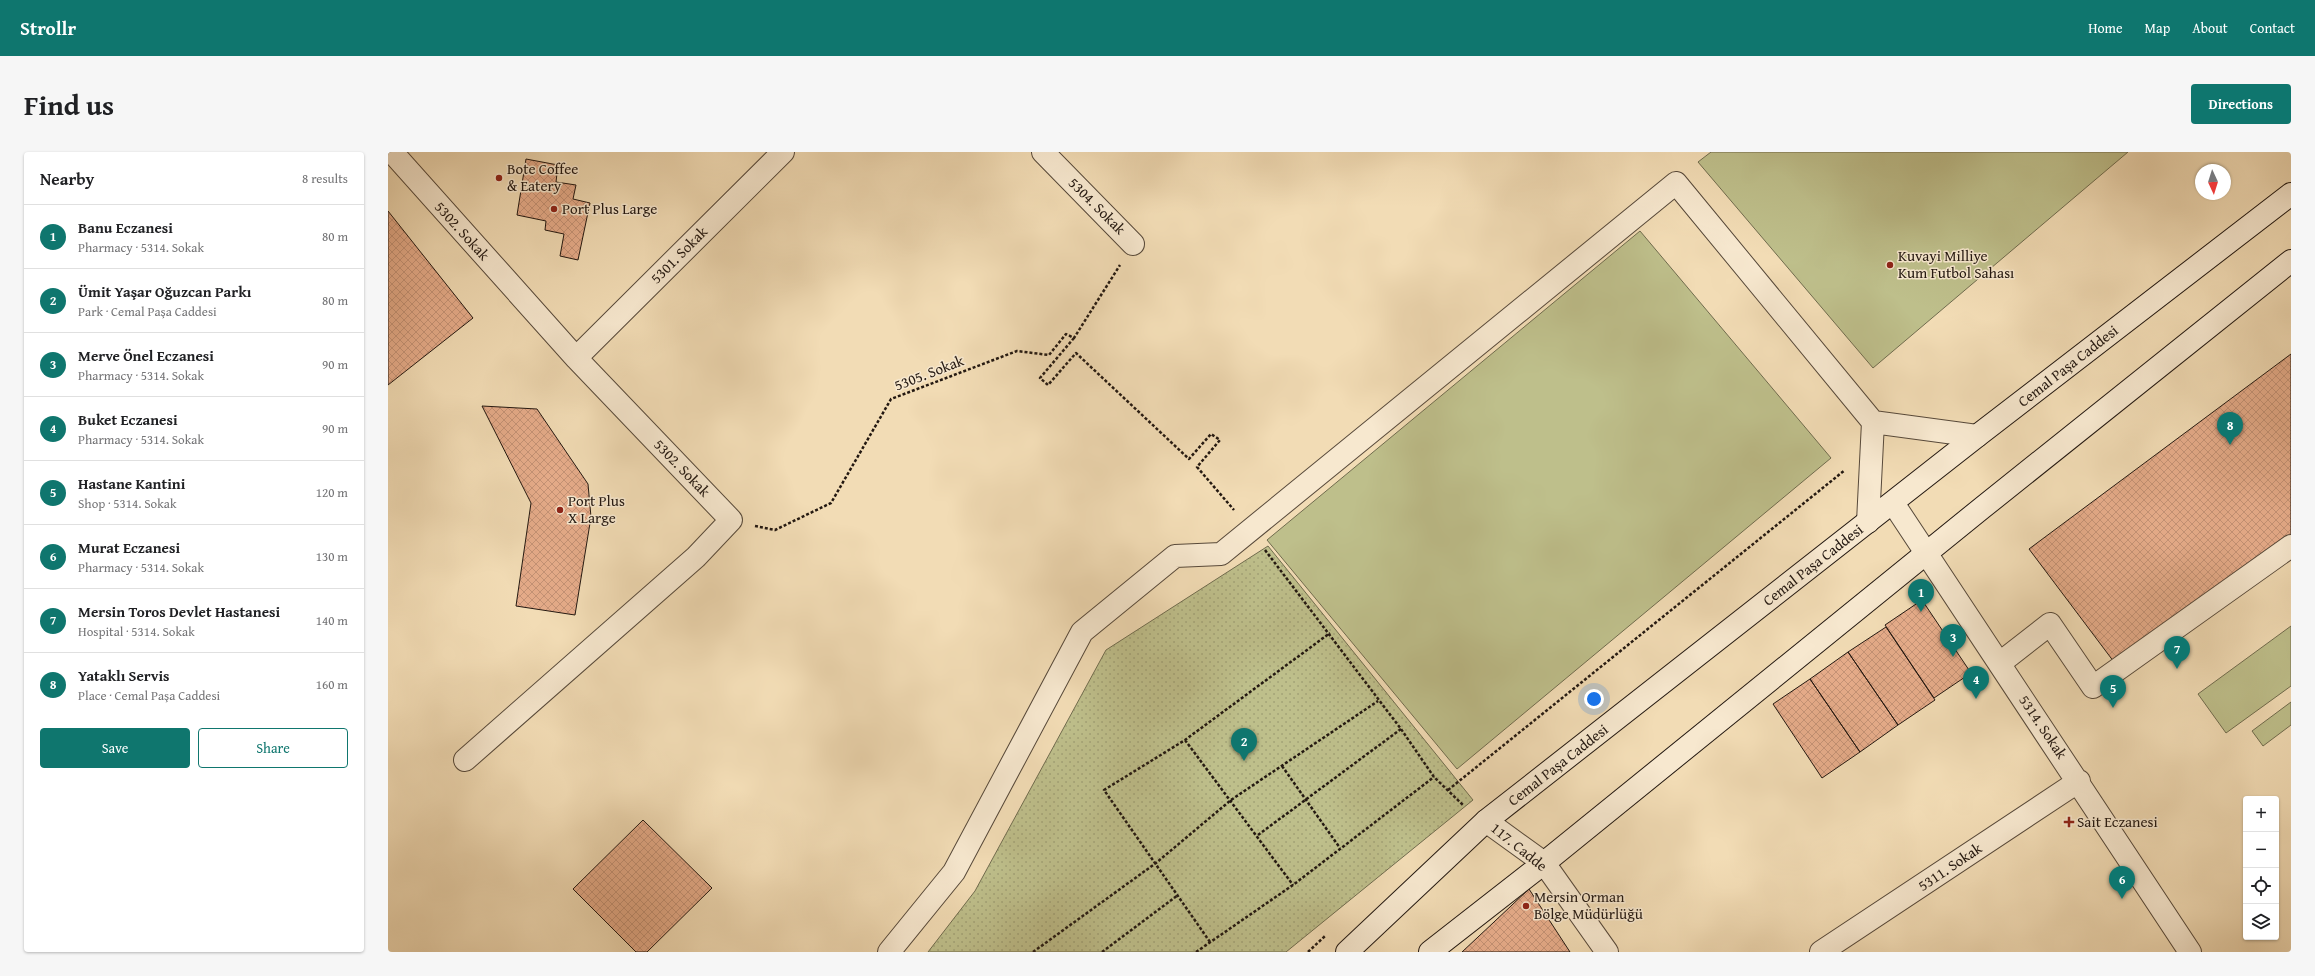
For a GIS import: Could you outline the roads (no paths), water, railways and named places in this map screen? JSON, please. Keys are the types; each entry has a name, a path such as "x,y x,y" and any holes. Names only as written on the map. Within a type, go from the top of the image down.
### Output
{"street":[{"name":"5302. Sokak","path":"392,152 576,358 731,520 696,557 465,760"},
{"name":"5301. Sokak","path":"576,358 783,152"},
{"name":"5304. Sokak","path":"1043,152 1133,244"},
{"path":"889,952 954,872 1082,632 1175,556 1221,554 1676,183 1874,422 1977,436"},
{"name":"Cemal Paşa Caddesi","path":"1347,952 1486,821 1977,436 2291,194"},
{"path":"1430,952 1544,863 1926,553 2291,261"},
{"path":"1868,522 1874,422"},
{"name":"5314. Sokak","path":"1893,503 2079,781 2190,952"},
{"path":"2000,663 2050,624 2093,687 2291,546"},
{"name":"5311. Sokak","path":"1821,952 2079,781"},
{"name":"117. Cadde","path":"1486,821 1544,863 1606,952"}],"place":[{"name":"Bote Coffee & Eatery","path":"499,178"},
{"name":"Port Plus Large","path":"554,209"},
{"name":"Kuvayi Milliye Kum Futbol Sahası","path":"1890,265"},
{"name":"Yataklı Servis","path":"2230,445"},
{"name":"Port Plus X Large","path":"560,510"},
{"name":"Banu Eczanesi","path":"1921,612"},
{"name":"Merve Önel Eczanesi","path":"1953,657"},
{"name":"Mersin Toros Devlet Hastanesi","path":"2177,669"},
{"name":"Buket Eczanesi","path":"1976,699"},
{"name":"Hastane Kantini","path":"2113,708"},
{"name":"Ümit Yaşar Oğuzcan Parkı","path":"1244,761"},
{"name":"Sait Eczanesi","path":"2069,822"},
{"name":"Murat Eczanesi","path":"2122,899"},
{"name":"Mersin Orman Bölge Müdürlüğü","path":"1526,906"}]}
